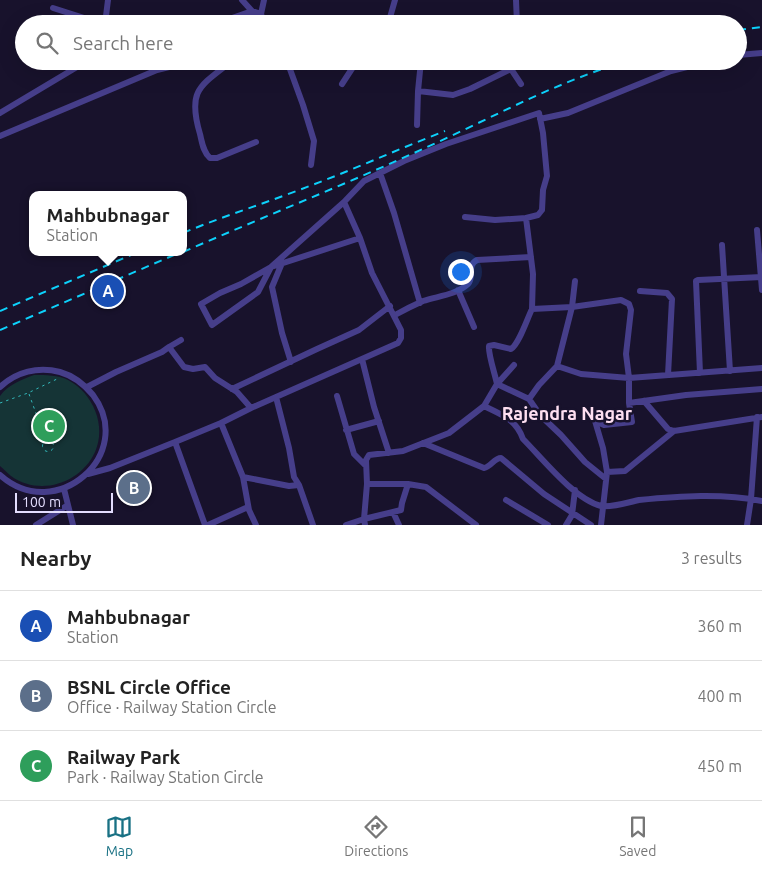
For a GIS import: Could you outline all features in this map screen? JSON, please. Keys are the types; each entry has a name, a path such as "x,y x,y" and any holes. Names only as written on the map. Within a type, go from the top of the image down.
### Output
{"street":[{"path":"106,15 108,0"},
{"path":"242,0 252,12"},
{"path":"243,15 252,12 261,14 264,0"},
{"path":"387,15 395,0"},
{"path":"516,0 517,15"},
{"path":"53,8 75,15"},
{"path":"747,54 762,53"},
{"path":"0,114 72,70"},
{"path":"0,136 157,70"},
{"path":"221,70 202,84 196,93 196,122 205,152 210,158 217,158 256,142"},
{"path":"290,70 314,141 311,164"},
{"path":"342,84 351,70"},
{"path":"417,125 419,70"},
{"path":"418,91 453,95 470,89 503,70"},
{"path":"514,70 521,84"},
{"path":"540,119 568,113 675,70"},
{"path":"360,238 271,267 201,304 212,325 258,292 271,267 344,202 364,181 446,144 539,113 547,176 543,190 542,210 538,215 526,218 494,220 465,216"},
{"path":"380,173 394,213 420,303"},
{"path":"0,475 20,488 35,492 50,492 64,489 88,474 110,468 221,423 276,396 398,343 402,335 390,306 372,273 360,238 344,202"},
{"path":"496,384 488,352 489,346 494,344 511,349 514,348 532,309 533,274 526,218"},
{"path":"757,230 762,290"},
{"path":"722,245 730,371"},
{"path":"394,315 420,303 458,290 471,279 471,266 477,260 531,257"},
{"path":"282,263 272,287 282,333 291,362"},
{"path":"700,373 695,284 698,280 761,277"},
{"path":"529,399 557,366 572,307 575,281"},
{"path":"458,290 474,327"},
{"path":"640,291 667,293 672,299 668,375"},
{"path":"532,309 572,307 621,300 629,304 631,310 626,354 632,422 604,425 595,421 603,448 607,476 601,525"},
{"path":"232,389 359,330 390,306"},
{"path":"87,387 162,352 181,340"},
{"path":"169,347 184,367 193,369 205,367 215,378 237,392 251,408"},
{"path":"362,359 389,453"},
{"path":"364,522 367,484 366,460 369,455 403,451 449,433 484,406 496,384 514,365"},
{"path":"557,366 581,374 628,378 762,368"},
{"path":"0,387 20,374 36,370 52,370 67,374 87,387 98,403 105,421 105,440 99,458 88,474"},
{"path":"496,384 529,399 540,415 585,462 607,476 625,471 674,431"},
{"path":"629,403 686,395 762,389"},
{"path":"276,396 294,477 299,485 313,525"},
{"path":"337,396 354,454 366,466"},
{"path":"644,401 668,429 674,431 760,417 747,525"},
{"path":"484,406 511,419 521,432 523,438 560,478 585,498 602,506 639,500 688,496 734,497 762,501"},
{"path":"346,430 379,421"},
{"path":"221,423 243,477 248,508 256,525"},
{"path":"176,442 207,525 248,508"},
{"path":"423,443 484,468 498,458 501,458 544,494 591,525"},
{"path":"243,477 289,486 299,485"},
{"path":"367,484 426,486 476,525"},
{"path":"346,525 364,522 401,510 408,484"},
{"path":"64,489 73,525"},
{"path":"566,525 572,513 575,490"},
{"path":"506,500 548,525"},
{"path":"36,525 68,505"},
{"path":"393,512 399,525"}],"path":[{"path":"0,403 28,393 67,374"},
{"path":"28,393 46,441"},
{"path":"46,441 50,441 53,444 53,448 50,451 46,451 43,448 43,444 46,441"}],"green space":[{"path":"34,375 60,377 77,386 91,402 98,421 98,442 89,463 70,479 59,484 47,486 22,482 11,476 0,466 0,396 11,385"}],"railway":[{"path":"747,29 762,27"},
{"path":"187,250 343,184 531,98 599,70"},
{"path":"187,231 317,183 445,131"},
{"path":"0,311 129,256"},
{"path":"0,330 172,256"}],"place":[{"name":"Mahbubnagar","path":"108,291"},
{"name":"Railway Park","path":"49,426"},
{"name":"BSNL Circle Office","path":"134,488"}],"district":[{"name":"Rajendra Nagar","path":"567,414"}]}
